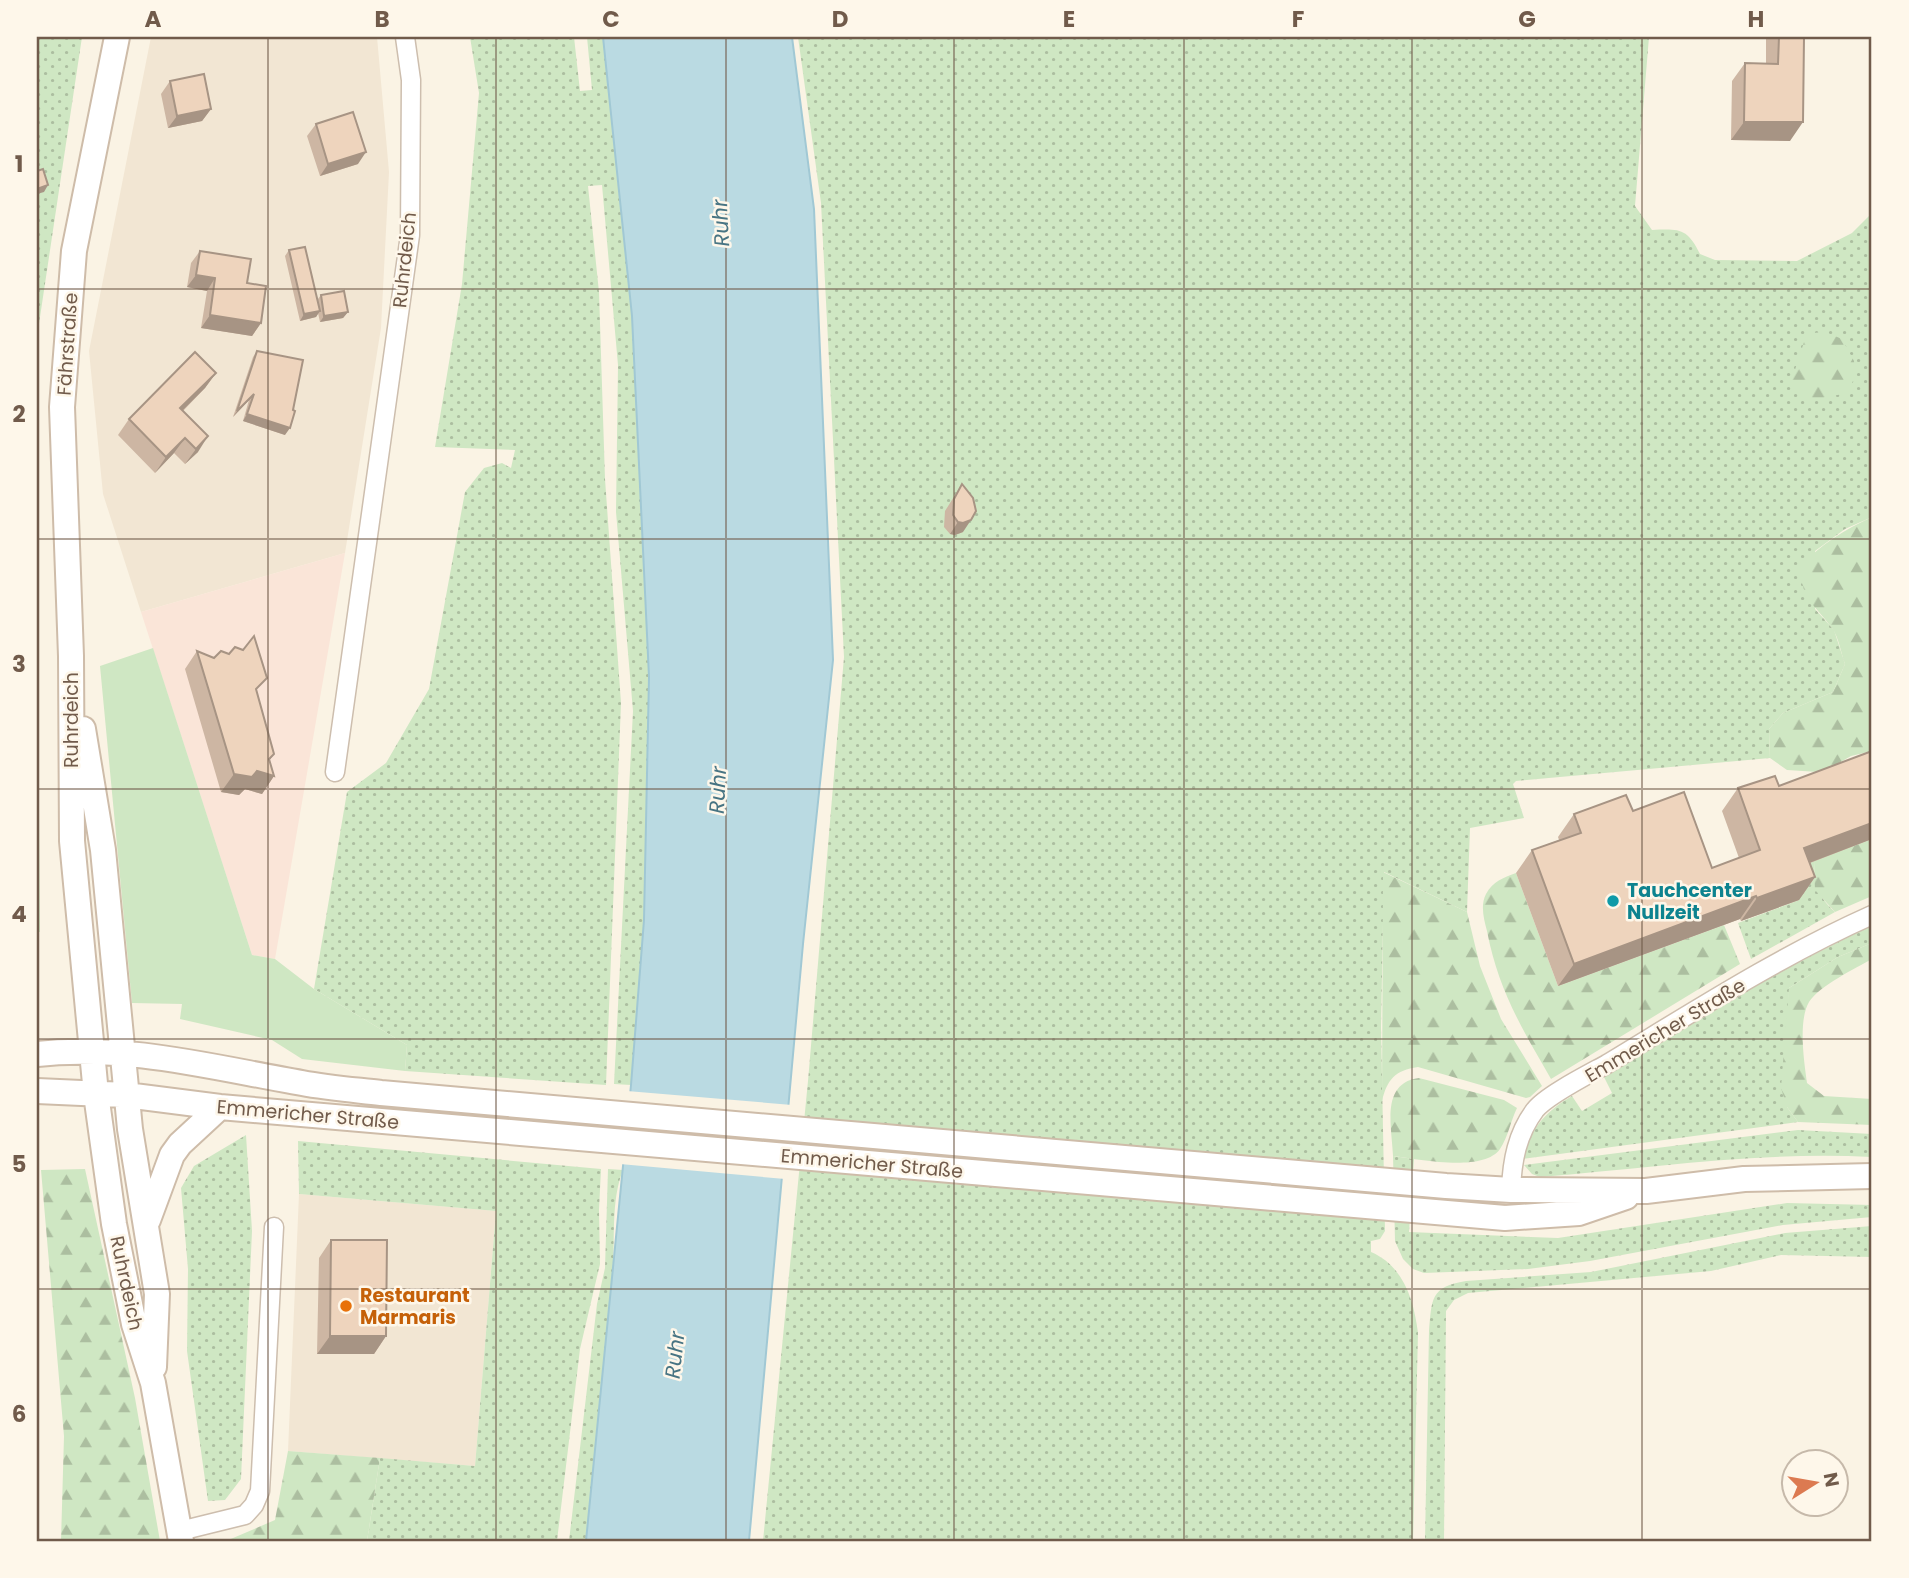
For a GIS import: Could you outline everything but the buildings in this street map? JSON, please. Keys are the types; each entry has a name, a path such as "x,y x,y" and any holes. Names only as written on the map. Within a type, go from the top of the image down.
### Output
{"main road":[{"name":"Fährstraße","path":"71,656 65,529 63,394 74,251 117,37"},
{"name":"Ruhrdeich","path":"71,656 72,841 96,1094 126,1286 134,1324 153,1383 181,1536"},
{"name":"Ruhrdeich","path":"71,656 103,850 130,1129 157,1294 153,1383"},
{"name":"Emmericher Straße","path":"37,1054 122,1053 306,1084 381,1093 1511,1190 1646,1191 1744,1179 1872,1176"},
{"name":"Emmericher Straße","path":"37,1091 126,1095 220,1107 1505,1218 1579,1213 1646,1191"},
{"path":"147,1224 172,1155 180,1144 220,1107"}],"street":[{"name":"Ruhrdeich","path":"335,772 410,235 411,80 405,37"},
{"name":"Emmericher Straße","path":"1511,1190 1512,1163 1518,1141 1536,1108 1693,1012 1839,930 1872,915"},
{"name":"Ruhrdeich","path":"181,1536 245,1515 254,1505 260,1491 274,1227"}],"shaded area":[{"path":"151,37 377,37 389,172 381,328 345,553 141,612 103,494 89,351"},
{"path":"345,553 275,959 252,955 141,612"},
{"path":"299,1194 496,1211 475,1466 288,1451"}],"green space":[{"path":"37,37 82,37 37,337"},
{"path":"470,37 574,37 580,91 592,90 587,37 603,37 632,316 649,677 644,920 631,1085 614,1084 633,711 616,512 618,365 602,185 588,186 599,292 605,479 621,703 606,1085 405,1071 407,1045 314,989 347,792 386,763 429,689 465,492 484,468 502,463 511,468 515,450 435,447 462,284 479,93"},
{"path":"798,37 1649,37 1635,206 1652,230 1682,232 1691,239 1700,254 1715,260 1797,261 1852,233 1872,213 1872,517 1845,529 1815,551 1815,609 1834,630 1845,664 1833,692 1783,713 1769,729 1770,758 1516,781 1513,784 1524,818 1470,828 1467,912 1384,872 1381,1027 1385,1231 1380,1239 1371,1241 1371,1252 1392,1266 1399,1275 1414,1309 1418,1333 1413,1541 763,1541 808,1081 844,657 821,203"},
{"path":"1825,332 1842,339 1854,361 1855,377 1847,393 1818,399 1798,395 1792,379 1804,342 1813,333"},
{"path":"1872,517 1872,751 1851,756 1818,772 1787,770 1770,758 1769,729 1783,713 1833,692 1845,664 1832,628 1806,594 1800,567 1833,538"},
{"path":"37,561 40,932 37,932"},
{"path":"153,648 252,955 275,959 314,989 407,1045 405,1071 302,1059 272,1040 180,1019 182,1004 132,1003 100,666"},
{"path":"1872,839 1872,896 1835,912 1815,890 1814,861"},
{"path":"1814,861 1818,889 1835,912 1751,959 1738,923 1799,900 1788,871"},
{"path":"1383,872 1467,912 1480,966 1501,1019 1542,1086 1530,1097 1418,1067 1393,1077 1386,1087 1382,1101"},
{"path":"1516,873 1558,986 1724,925 1740,964 1551,1079 1504,990 1484,917 1483,903 1489,890 1499,880"},
{"path":"1872,925 1872,943 1838,957 1789,988 1787,1107 1798,1122 1522,1159 1534,1130 1563,1102 1572,1096 1582,1111 1612,1093 1604,1077 1754,985"},
{"path":"1872,943 1872,959 1829,984 1809,1002 1804,1020 1803,1053 1807,1083 1824,1096 1872,1099 1872,1125 1798,1122 1787,1107 1781,1088 1789,988 1838,957"},
{"path":"1419,1078 1504,1100 1517,1108 1500,1149 1480,1161 1465,1163 1393,1156 1393,1097 1398,1088"},
{"path":"1798,1130 1872,1134 1872,1157 1747,1158 1540,1177 1532,1174 1524,1165"},
{"path":"246,1135 252,1231 241,1479 225,1500 208,1501 187,1351 188,1269 181,1188 194,1166"},
{"path":"298,1141 601,1169 600,1264 580,1349 557,1541 367,1541 380,1458 475,1466 496,1211 299,1194"},
{"path":"1393,1156 1414,1159 1409,1232 1558,1238 1787,1203 1872,1205 1872,1217 1783,1225 1590,1261 1528,1269 1424,1273 1413,1269 1403,1259 1395,1241"},
{"path":"85,1169 135,1398 160,1541 61,1541 64,1436 41,1170"},
{"path":"608,1169 623,1170 616,1196 613,1263 593,1475 586,1541 569,1541 597,1304 605,1268"},
{"path":"1872,1226 1872,1257 1781,1255 1711,1271 1468,1293 1454,1300 1446,1311 1444,1541 1425,1541 1429,1331 1433,1303 1439,1291 1466,1281 1591,1272 1785,1233"},
{"path":"288,1451 380,1458 367,1541 226,1541 275,1520"}],"water":[{"name":"Ruhr","path":"603,37 792,37 814,209 833,660 803,944 749,1541 586,1541 631,1085 644,920 649,677 632,316"}],"pier":[{"path":"627,1091 792,1105 785,1179 620,1164"}],"place":[{"name":"Tauchcenter Nullzeit","path":"1613,901"},
{"name":"Restaurant Marmaris","path":"346,1306"}]}
